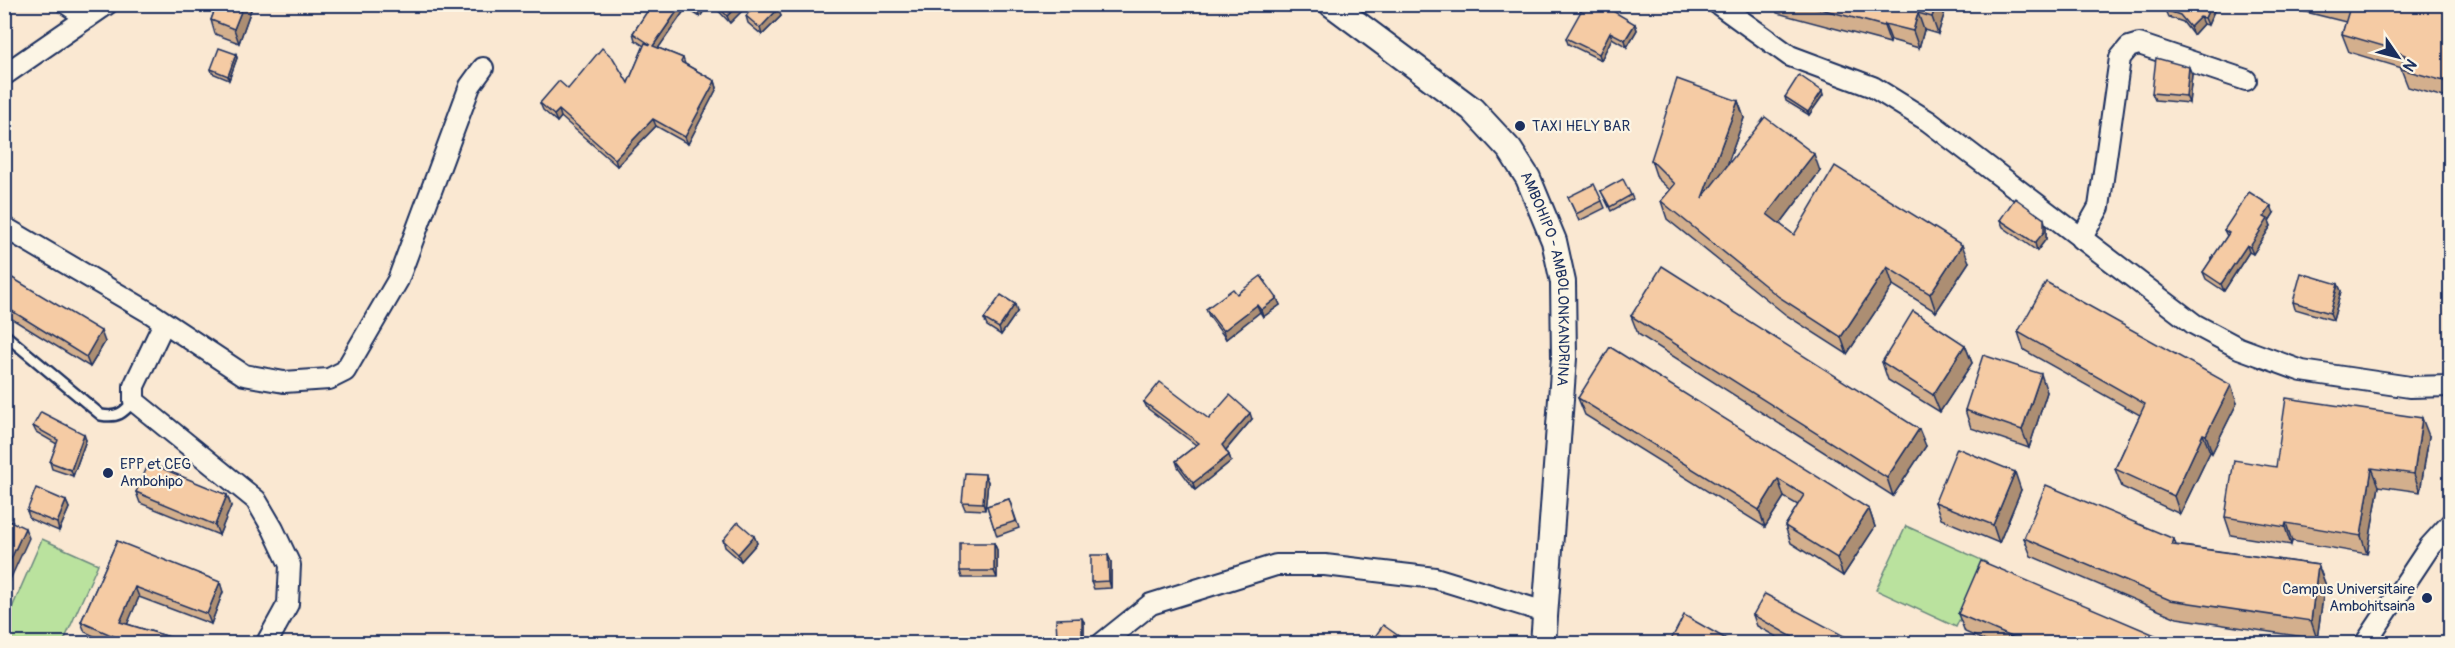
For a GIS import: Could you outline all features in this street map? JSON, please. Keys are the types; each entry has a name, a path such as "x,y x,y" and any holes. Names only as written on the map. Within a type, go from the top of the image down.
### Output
{"street":[{"path":"67,4 87,18"},
{"path":"4,75 107,4"},
{"name":"AMBOHIPO - AMBOLONKANDRINA","path":"1331,4 1472,109 1495,133 1510,150 1528,178 1554,241 1563,282 1564,358 1543,644"},
{"path":"1718,4 1790,56 1873,87 1928,121 2194,324 2239,348 2302,370 2410,387 2451,386"},
{"path":"2081,239 2099,207 2120,58 2129,47 2139,44 2246,80"},
{"path":"4,227 164,323 244,375 284,382 329,379 345,371 398,280 470,86 483,68"},
{"path":"164,323 134,386 134,401 256,500 273,529 290,565 289,594 288,604 266,644"},
{"path":"2365,644 2430,546 2451,524"},
{"path":"1101,644 1151,604 1276,565 1326,566 1435,578 1545,612"}],"lane":[{"path":"4,334 101,415 113,417 122,414 134,401"}],"green space":[{"path":"1906,526 1986,562 1956,627 1876,590"},
{"path":"42,539 98,564 63,643 5,643 5,624"}],"building":[{"path":"217,4 244,4 234,29 211,20"},
{"path":"652,4 682,4 653,46 683,58 681,62 715,81 685,137 653,119 615,159 559,110 554,115 540,103 559,81 568,89 602,48 613,58 628,83 645,43 651,45 633,33"},
{"path":"689,4 701,4 697,10"},
{"path":"716,4 739,4 727,16"},
{"path":"755,4 774,4 778,9 760,28 746,16"},
{"path":"1585,4 1601,4 1635,24 1625,40 1610,32 1599,54 1566,38"},
{"path":"1802,4 1936,4 1932,17 1918,13 1913,31 1885,24 1884,26"},
{"path":"2167,4 2211,4 2205,18 2200,17 2190,27 2180,15 2165,10"},
{"path":"2339,4 2451,4 2451,83 2401,69 2405,55 2397,50 2342,34 2350,7"},
{"path":"219,48 236,54 228,76 211,69"},
{"path":"2156,58 2189,67 2186,96 2152,93"},
{"path":"1799,75 1822,91 1808,112 1785,97"},
{"path":"1677,79 1738,101 1702,198 1765,117 1814,154 1767,214 1794,235 1835,166 1962,245 1930,294 1887,267 1841,337 1779,297 1661,201 1675,184 1651,160"},
{"path":"1623,179 1631,195 1610,207 1601,191"},
{"path":"1594,184 1602,201 1576,214 1568,197"},
{"path":"2249,192 2271,206 2264,217 2268,219 2250,247 2247,245 2221,284 2203,272 2229,233 2224,230"},
{"path":"2015,198 2044,219 2044,232 2035,243 2000,220"},
{"path":"1662,266 1919,429 1887,478 1631,316"},
{"path":"4,273 101,331 86,357 4,306"},
{"path":"2301,273 2338,284 2330,313 2293,302"},
{"path":"1261,276 1277,298 1261,310 1257,305 1223,331 1206,309 1233,289 1237,294"},
{"path":"2046,282 2231,385 2206,435 2203,434 2174,496 2115,469 2145,404 2018,332"},
{"path":"1001,295 1015,304 999,328 984,319"},
{"path":"1913,311 1965,345 1933,395 1882,362"},
{"path":"1610,347 1869,509 1837,558 1785,526 1804,495 1778,479 1759,510 1578,398"},
{"path":"1983,355 2041,374 2022,430 1965,410"},
{"path":"1160,382 1209,419 1230,395 1250,413 1222,445 1229,455 1193,483 1176,461 1199,443 1144,402"},
{"path":"2286,398 2422,418 2414,474 2372,468 2361,536 2286,523 2285,527 2225,517 2234,460 2276,467"},
{"path":"41,412 84,434 71,470 50,462 58,440 33,426"},
{"path":"1957,448 2015,472 1993,525 1935,502"},
{"path":"149,463 227,495 215,525 136,492"},
{"path":"965,473 985,474 983,503 962,502"},
{"path":"2046,485 2174,539 2172,545 2318,565 2311,621 2170,600 2024,538"},
{"path":"36,488 66,501 57,523 27,511"},
{"path":"1009,499 1016,521 994,528 987,506"},
{"path":"4,518 25,528 4,574"},
{"path":"738,522 754,536 738,554 723,540"},
{"path":"117,541 220,582 207,614 135,587 120,622 186,642 185,644 132,644 81,622"},
{"path":"960,543 994,543 994,571 960,571"},
{"path":"1091,555 1108,555 1109,581 1091,582"},
{"path":"1981,561 2176,644 2028,644 1958,614"},
{"path":"1765,594 1857,643 1805,644 1753,615"},
{"path":"1684,615 1735,644 1669,644"},
{"path":"1082,618 1082,636 1057,637 1056,619"},
{"path":"1383,625 1410,644 1370,644"},
{"path":"1484,637 1490,644 1477,644"}],"place":[{"name":"TAXI HELY BAR","path":"1520,126"},
{"name":"EPP et CEG Ambohipo","path":"108,473"},
{"name":"Campus Universitaire Ambohitsaina","path":"2427,598"}]}
